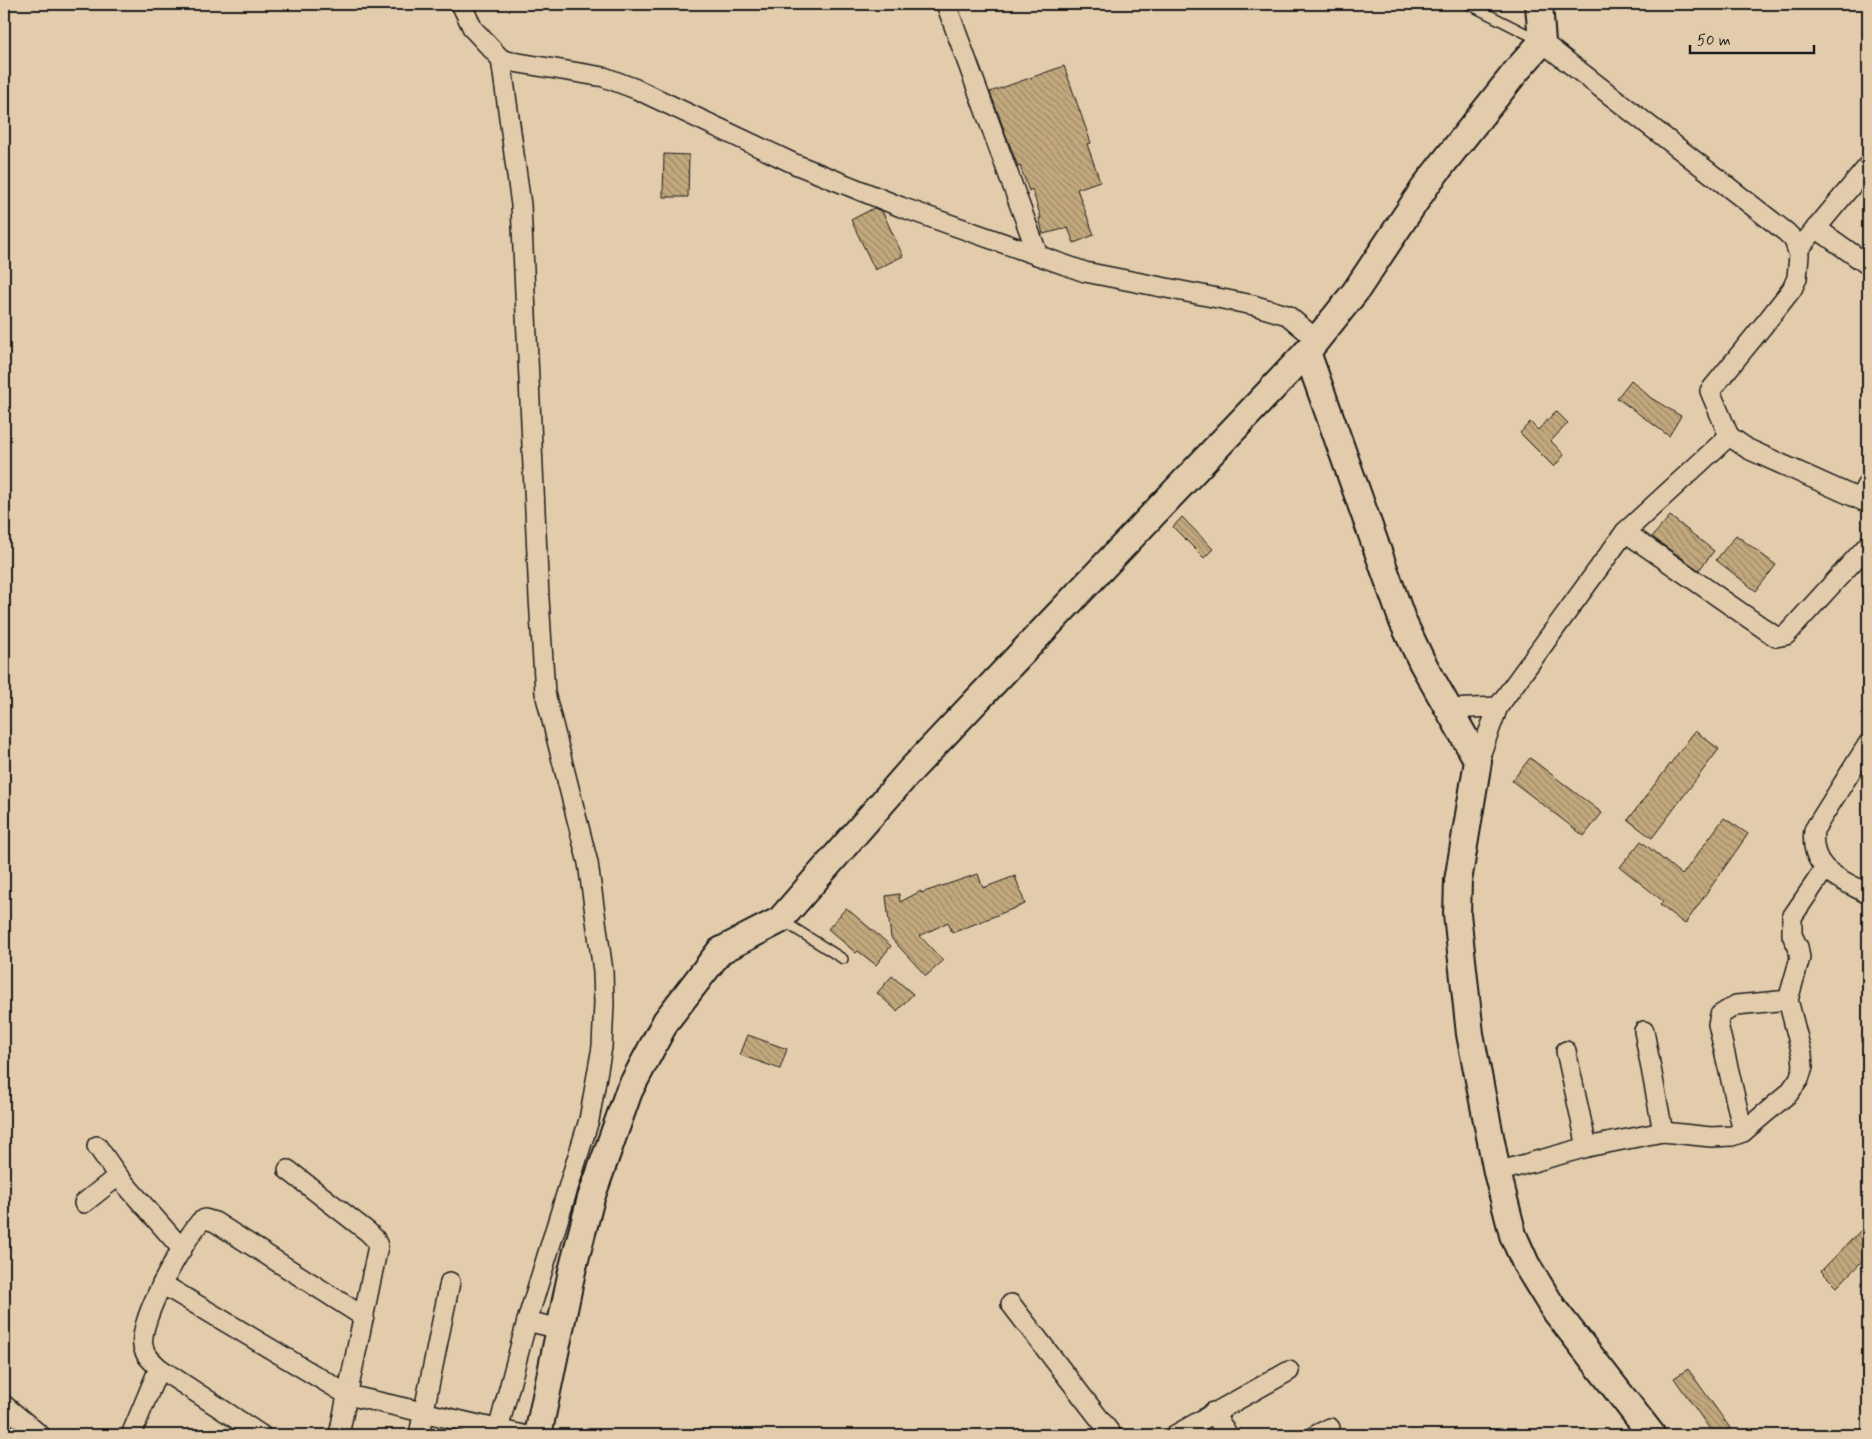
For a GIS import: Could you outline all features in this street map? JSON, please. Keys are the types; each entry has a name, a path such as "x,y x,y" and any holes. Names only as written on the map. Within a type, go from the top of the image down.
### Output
{"street":[{"path":"461,4 473,29 501,58 604,77 619,82 795,164 901,207 1106,278 1253,305 1288,315 1312,346 1403,622 1447,708 1478,761"},
{"path":"946,4 1038,255"},
{"path":"538,1435 572,1271 599,1172 630,1091 654,1040 686,993 720,951 780,920 909,772 1312,346 1355,292 1429,181 1542,42 1539,4"},
{"path":"1542,42 1794,240 1798,250 1799,267 1792,289 1710,391 1729,436 1748,449 1864,501 1868,483"},
{"path":"498,1430 527,1320 589,1120 602,1047 604,1003 602,962 588,863 545,693 538,598 521,205 501,58"},
{"path":"1798,250 1868,166"},
{"path":"1816,228 1868,265"},
{"path":"1646,1432 1553,1308 1537,1282 1513,1235 1497,1172 1470,1034 1457,914 1458,881 1478,761 1498,707 1625,532 1729,436"},
{"path":"1625,532 1776,637 1786,635 1868,545"},
{"path":"1447,708 1498,707"},
{"path":"1868,744 1814,830 1814,850 1824,870 1868,894"},
{"path":"1497,1172 1586,1147 1663,1132 1732,1136 1743,1132 1789,1093 1803,1067 1802,1054 1788,1000 1800,958 1798,947 1792,935 1792,918 1824,870"},
{"path":"1743,1132 1718,1024 1720,1015 1736,1004 1788,1000"},
{"path":"1644,1030 1663,1132"},
{"path":"1566,1051 1586,1147"},
{"path":"97,1146 118,1176 182,1249"},
{"path":"288,1170 375,1239 378,1246 339,1435"},
{"path":"84,1203 118,1176"},
{"path":"261,1435 159,1368 146,1356 143,1345 144,1329 162,1284 200,1222 210,1220 364,1317"},
{"path":"419,1435 450,1282"},
{"path":"162,1284 348,1395 423,1414 523,1435"},
{"path":"1011,1304 1111,1435"},
{"path":"527,1320 560,1329"},
{"path":"131,1435 159,1368"},
{"path":"1175,1435 1289,1371"},
{"path":"4,1406 40,1435"},
{"path":"1213,1412 1228,1435"}],"lane":[{"path":"1468,4 1542,42"},
{"path":"780,920 843,959"}],"building":[{"path":"1064,66 1091,143 1087,144 1100,181 1077,189 1094,235 1074,243 1068,228 1043,234 1039,218 1041,218 1032,189 1029,191 1020,166 1018,167 990,92"},
{"path":"664,154 689,155 688,197 663,197"},
{"path":"874,208 882,211 903,256 875,270 851,220"},
{"path":"1631,380 1651,398 1681,416 1669,436 1617,398"},
{"path":"1556,411 1568,423 1551,441 1564,455 1554,467 1520,433 1530,422 1538,430"},
{"path":"1670,516 1714,551 1699,570 1652,537"},
{"path":"1182,517 1213,549 1204,558 1173,527"},
{"path":"1736,535 1776,565 1756,591 1716,560"},
{"path":"1695,731 1719,749 1652,838 1628,820"},
{"path":"1530,758 1602,813 1584,836 1512,781"},
{"path":"1724,818 1748,834 1685,924 1660,905 1663,901 1620,867 1641,841 1682,875"},
{"path":"978,874 983,888 1015,876 1025,904 952,933 948,922 920,936 943,961 926,976 891,938 886,896 899,894 900,902 921,891 921,893"},
{"path":"846,908 891,946 876,965 858,951 856,953 828,929"},
{"path":"892,976 913,994 897,1011 877,993"},
{"path":"748,1035 787,1049 780,1069 740,1055"},
{"path":"1868,1223 1868,1255 1837,1287 1821,1271"},
{"path":"1688,1369 1730,1428 1720,1435 1714,1435 1674,1378"}]}
